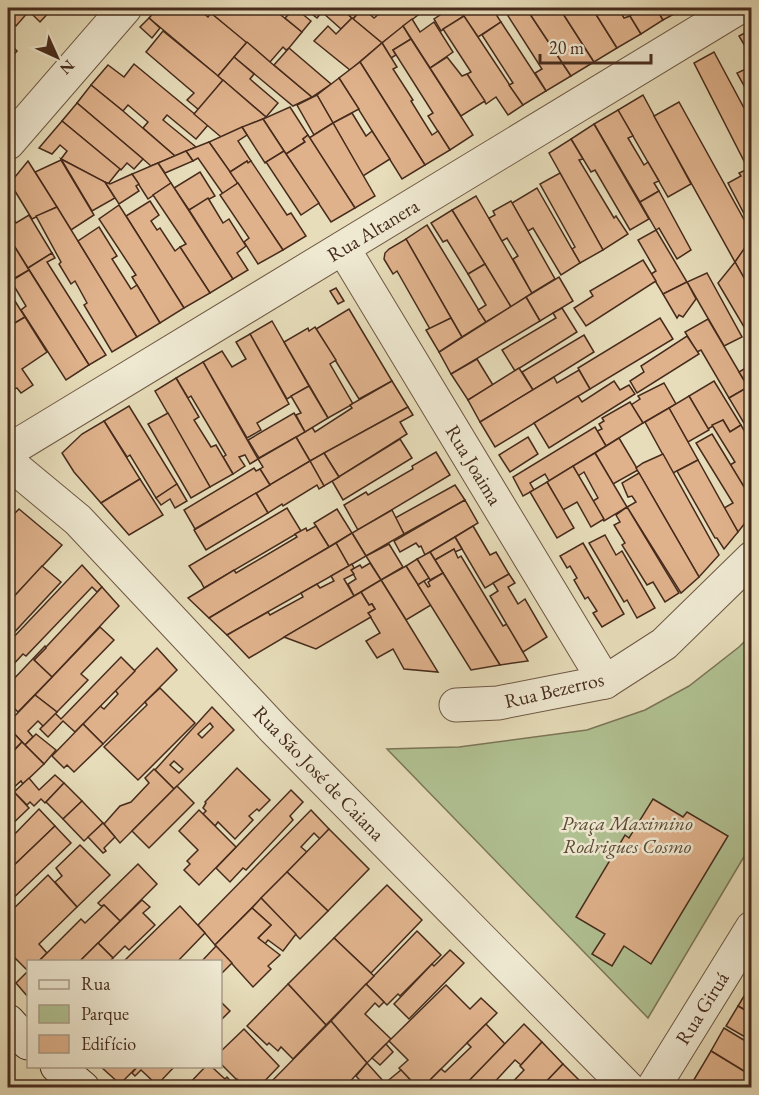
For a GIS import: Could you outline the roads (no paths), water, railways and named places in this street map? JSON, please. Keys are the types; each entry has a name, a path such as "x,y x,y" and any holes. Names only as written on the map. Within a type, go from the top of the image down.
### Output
{"street":[{"path":"8,143 125,8"},
{"name":"Rua Altanera","path":"8,451 738,8"},
{"name":"Rua Joaima","path":"343,248 605,682"},
{"name":"Rua São José de Caiana","path":"8,462 78,520 284,738 628,1088"},
{"name":"Rua Bezerros","path":"456,705 498,703 605,682 663,644 752,558"},
{"name":"Rua Giruá","path":"652,1088 752,928"},
{"path":"8,1021 27,1042"},
{"path":"59,1068 82,1088"}],"park label":[{"name":"Praça Maximino Rodrigues Cosmo","path":"627,834"}]}
